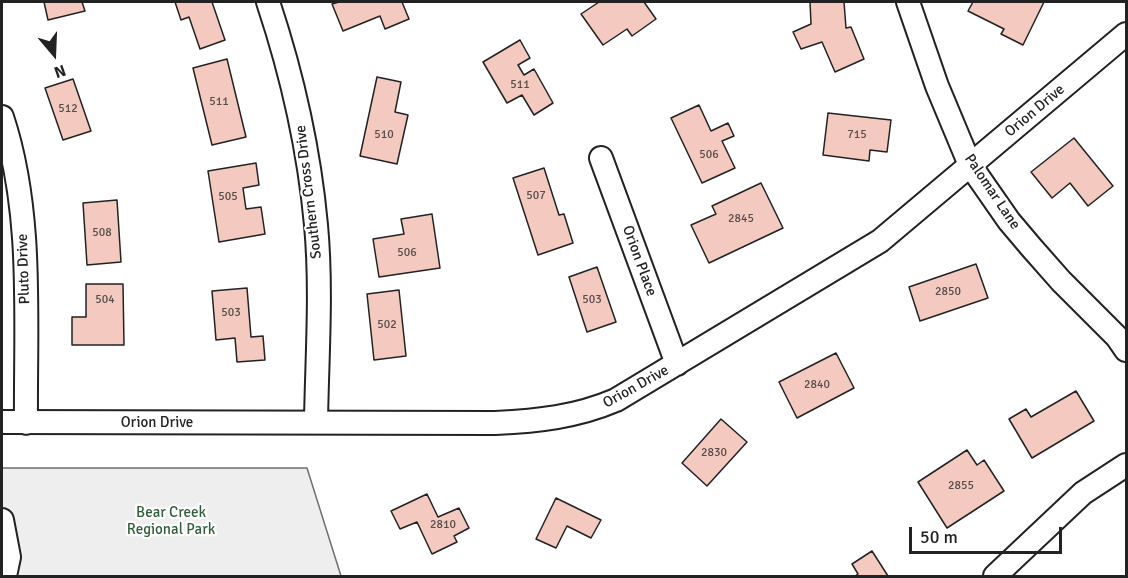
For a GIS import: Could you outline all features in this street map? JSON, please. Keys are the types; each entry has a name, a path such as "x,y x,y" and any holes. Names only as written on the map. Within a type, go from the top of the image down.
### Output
{"street":[{"name":"Southern Cross Drive","path":"268,2 291,78 302,127 316,226 319,281 316,423"},
{"name":"Palomar Lane","path":"908,2 937,86 970,165 1031,247 1061,281 1117,336 1126,350"},
{"name":"Orion Drive","path":"2,422 495,423 556,419 598,408 677,364 880,241 1126,34"},
{"name":"Pluto Drive","path":"2,117 15,166 24,238 26,423"},
{"name":"Orion Place","path":"601,158 677,364"},
{"path":"995,576 1083,493 1126,465"},
{"path":"2,520 9,557 6,576"}],"green space":[{"name":"Bear Creek Regional Park","path":"2,468 307,468 341,576 2,576"}],"building":[{"path":"44,2 82,2 85,11 48,20"},
{"path":"175,2 212,2 225,40 200,49 189,17 181,20"},
{"path":"402,2 409,19 385,29 380,16 343,31 332,4"},
{"path":"599,2 644,2 656,19 632,36 627,29 603,45 581,14"},
{"path":"810,2 844,2 846,28 851,27 864,59 835,72 822,42 801,49 793,32 811,24"},
{"path":"973,2 1044,2 1023,45 1001,34 1004,29 968,11"},
{"path":"520,40 530,58 518,65 524,75 534,69 553,103 534,115 522,95 507,103 483,62"},
{"path":"227,59 246,137 212,145 193,68"},
{"path":"377,77 401,82 395,112 408,115 397,164 360,156"},
{"path":"73,79 91,131 63,140 45,88"},
{"path":"699,105 711,131 728,123 734,136 722,141 735,168 702,183 671,118"},
{"path":"828,113 891,120 887,152 870,150 869,161 823,155"},
{"path":"1074,138 1113,186 1088,206 1070,183 1052,198 1031,172"},
{"path":"256,163 259,185 243,188 246,209 261,207 265,234 219,242 208,171"},
{"path":"544,168 559,215 564,214 573,243 538,255 513,178"},
{"path":"761,183 783,228 709,263 691,225 716,214 712,206"},
{"path":"117,200 121,262 87,265 83,203"},
{"path":"432,214 440,268 379,277 373,239 404,234 401,219"},
{"path":"976,264 988,298 920,321 909,287"},
{"path":"597,267 616,322 587,332 569,277"},
{"path":"86,284 123,284 124,345 72,345 72,317 86,317"},
{"path":"247,288 251,337 263,336 265,360 237,362 235,338 216,340 212,291"},
{"path":"399,290 406,356 374,360 367,294"},
{"path":"836,353 854,388 797,418 779,382"},
{"path":"1076,391 1094,421 1032,458 1009,419 1026,409 1031,417"},
{"path":"721,419 747,442 707,486 682,463"},
{"path":"967,450 977,465 984,460 1004,491 947,528 918,482"},
{"path":"427,494 438,517 459,508 469,528 454,536 457,542 432,554 417,522 400,529 391,511"},
{"path":"556,498 601,520 591,538 567,526 556,548 536,539"},
{"path":"872,551 888,576 855,576 858,574 852,564"}]}
